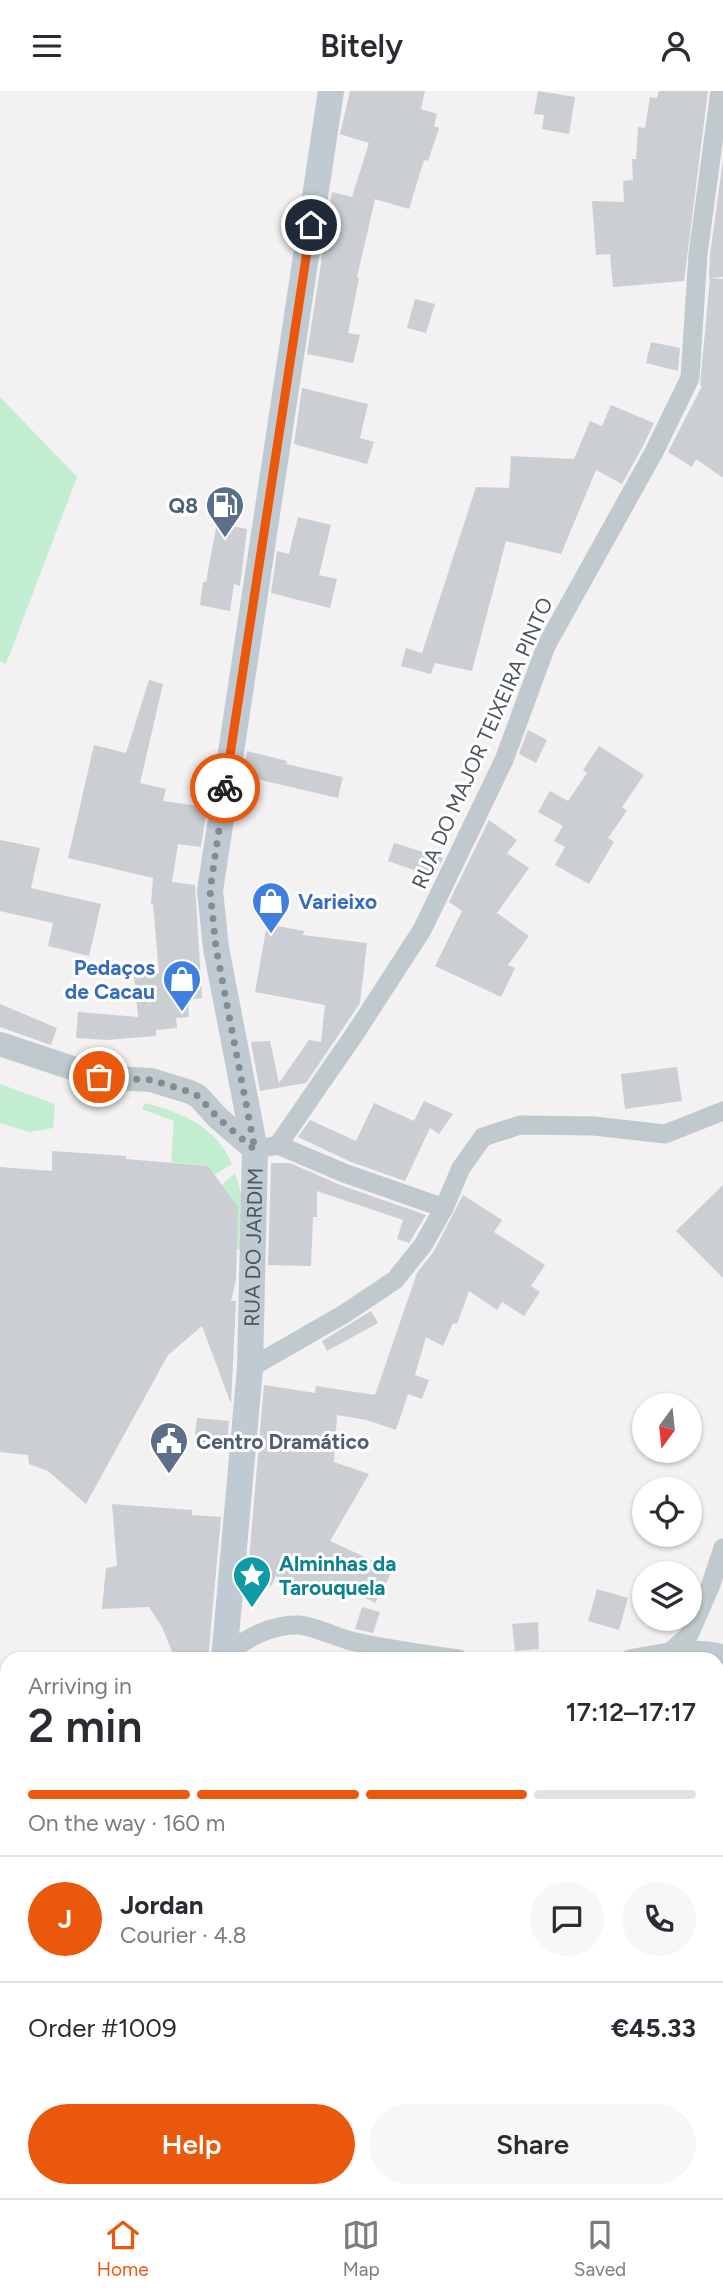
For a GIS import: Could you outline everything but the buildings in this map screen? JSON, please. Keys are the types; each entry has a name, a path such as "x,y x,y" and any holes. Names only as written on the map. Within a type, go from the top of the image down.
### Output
{"main road":[{"name":"RUA DO JARDIM","path":"224,1652 250,1368 266,1148 216,948 210,891 331,91"}],"street":[{"name":"RUA DO MAJOR TEIXEIRA PINTO","path":"266,1148 356,1032 422,930 504,760 546,646 654,452 690,378 698,254 720,91"},
{"path":"0,1044 99,1077 152,1080 190,1092 198,1096 218,1118 266,1148 444,1208"},
{"path":"250,1368 344,1314 395,1280 423,1245 444,1208 461,1168 483,1137 520,1125 594,1126 664,1134 723,1111"},
{"path":"670,1652 689,1635 723,1548"},
{"path":"230,1652 248,1638 275,1628 300,1625 334,1637 408,1652"},
{"path":"670,1652 718,1652"}],"green space":[{"path":"0,397 77,477 6,664 0,661"},
{"path":"0,1084 55,1104 53,1128 29,1132 0,1123"},
{"path":"145,1103 172,1111 196,1123 217,1140 232,1164 214,1175 208,1166 171,1162 174,1121 142,1109"},
{"path":"235,1173 244,1203 243,1250 235,1249 236,1205 222,1185"}],"way so far":[{"path":"99,1077 152,1080 190,1092 198,1096 218,1118 255,1150 216,948 210,891 225,788"}],"place":[{"name":"Q8","path":"225,539"},
{"name":"Varieixo","path":"271,935"},
{"name":"Pedaços de Cacau","path":"182,1013"},
{"name":"Centro Dramático","path":"169,1475"},
{"name":"Alminhas da Tarouquela","path":"252,1609"}],"route":[{"path":"225,788 311,225"}]}
